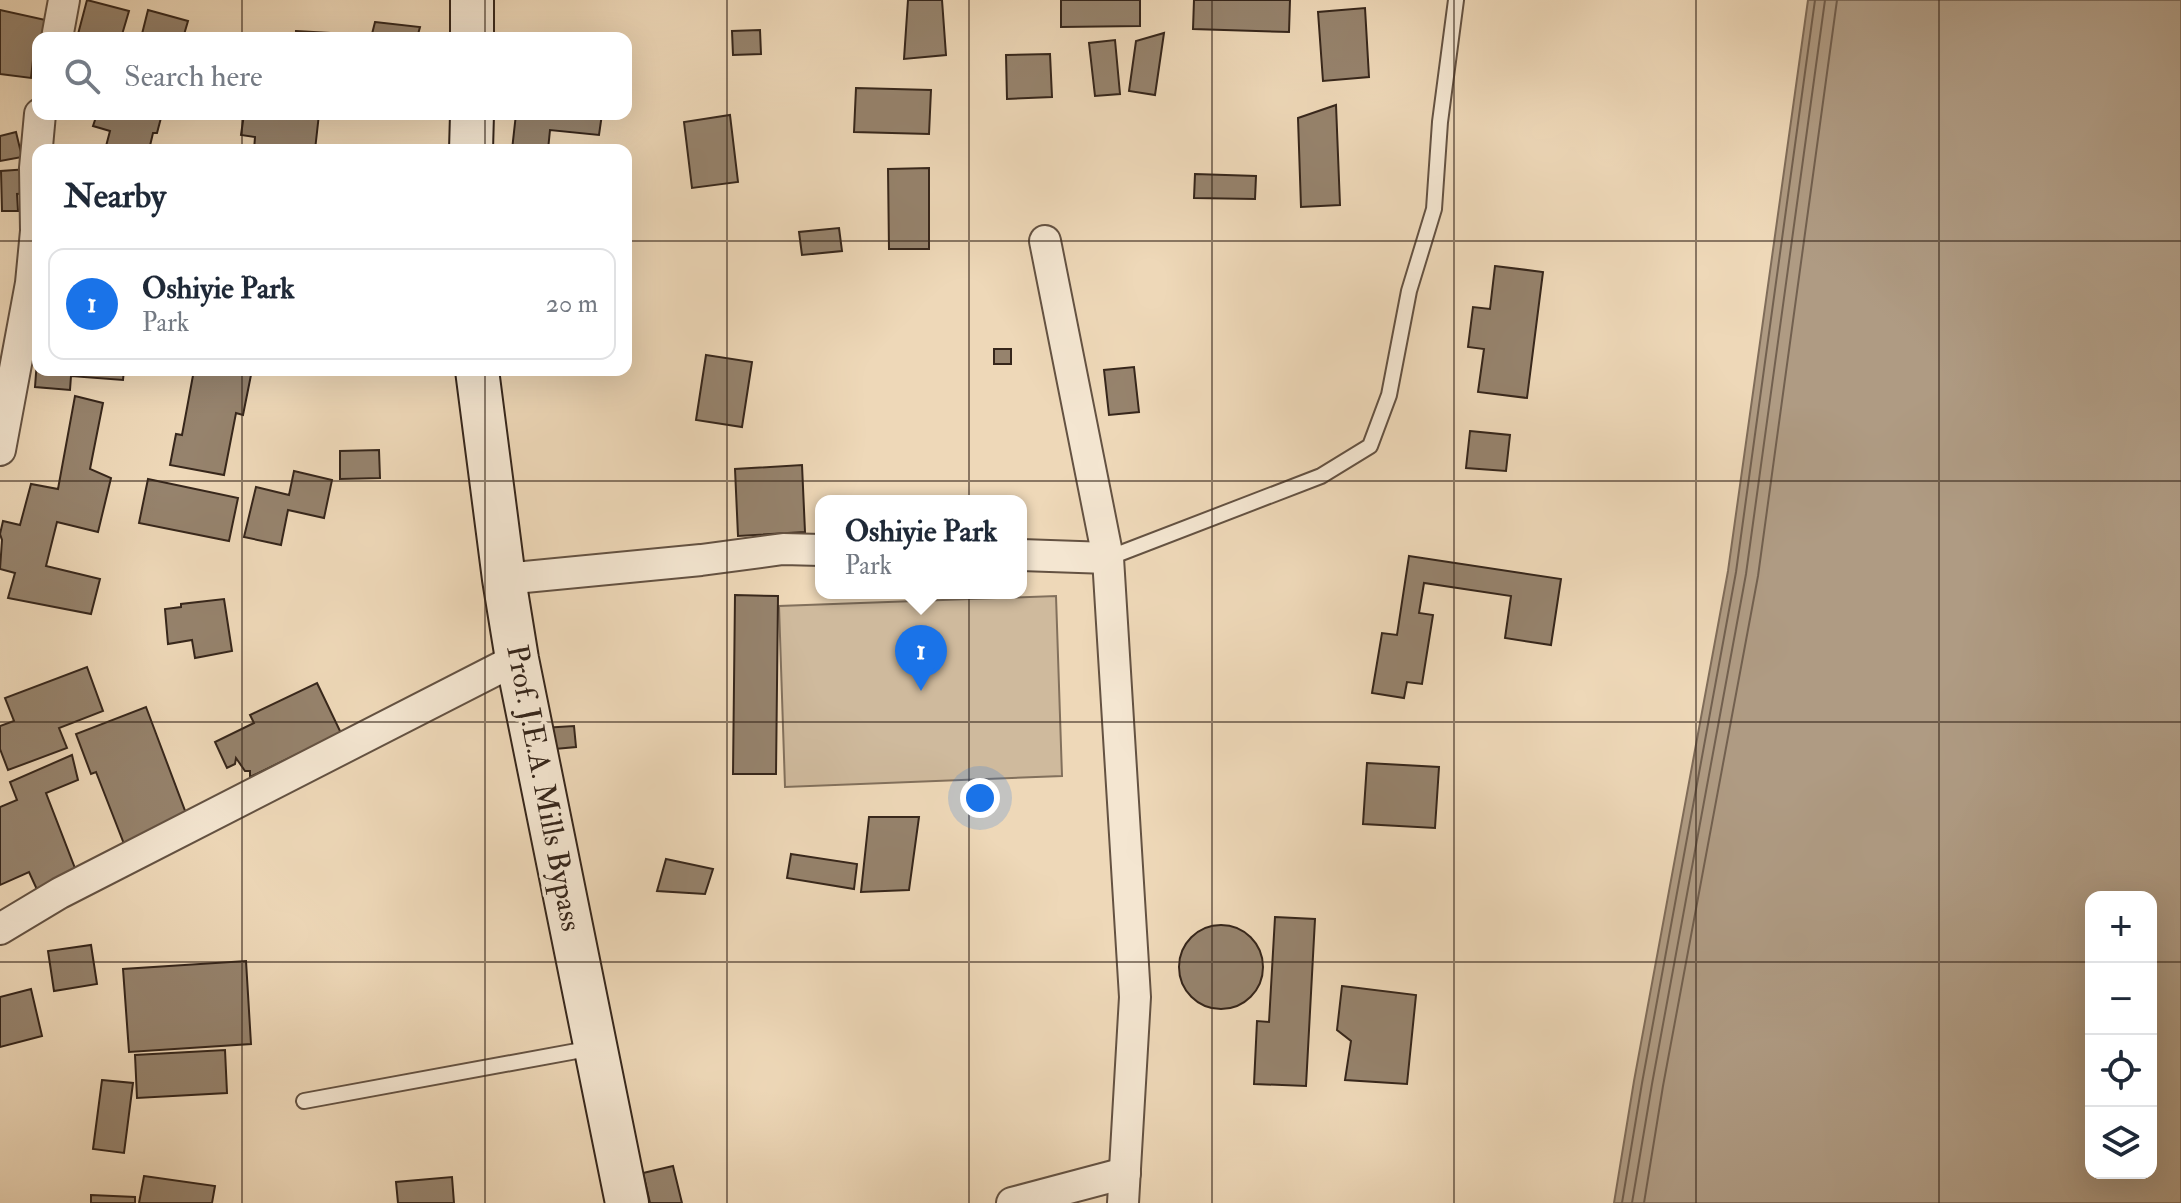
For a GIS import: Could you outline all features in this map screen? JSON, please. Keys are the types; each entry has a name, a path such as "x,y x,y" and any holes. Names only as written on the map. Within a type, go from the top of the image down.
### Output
{"street":[{"path":"58,32 64,0"},
{"path":"472,0 472,32"},
{"path":"37,144 39,120"},
{"path":"471,144 472,120"},
{"path":"1012,1203 1124,1188 1135,997 1108,558 1045,241"},
{"path":"0,450 32,273"},
{"name":"Prof. J.E.A. Mills Bypass","path":"478,376 517,659 627,1203"},
{"path":"504,579 783,549 815,550"},
{"path":"1027,555 1108,558"},
{"path":"0,929 60,893 517,659"}],"lane":[{"path":"1108,558 1321,476 1370,446 1389,395 1409,291 1434,209 1440,122 1456,0"},
{"path":"304,1101 597,1048"}],"shaded area":[{"path":"1056,596 1062,776 785,787 779,606"}],"water":[{"path":"1808,0 2181,0 2181,1203 1614,1203 1728,571"}],"building":[{"path":"87,0 129,11 123,32 79,32"},
{"path":"908,0 942,0 946,55 904,59"},
{"path":"1061,0 1140,0 1140,26 1061,27"},
{"path":"1194,0 1290,0 1289,32 1193,29"},
{"path":"1365,8 1369,77 1323,81 1318,12"},
{"path":"0,10 50,21 49,32 32,32 31,78 0,74"},
{"path":"148,10 188,21 185,32 142,32"},
{"path":"375,22 420,27 419,32 372,32"},
{"path":"760,30 761,54 733,55 732,31"},
{"path":"1164,33 1155,95 1129,91 1136,41"},
{"path":"1115,40 1120,94 1095,96 1089,43"},
{"path":"1050,54 1052,97 1007,99 1006,55"},
{"path":"856,88 931,90 929,134 854,132"},
{"path":"1336,105 1340,205 1301,207 1298,118"},
{"path":"730,115 738,182 692,188 684,122"},
{"path":"95,120 160,120 150,144 107,144 110,131 93,126"},
{"path":"243,120 318,120 316,144 254,144 255,137 241,135"},
{"path":"515,120 601,120 599,135 550,130 549,144 513,144"},
{"path":"16,132 22,157 0,161 0,136"},
{"path":"929,168 929,249 889,249 888,169"},
{"path":"28,169 29,193 17,194 18,211 2,211 1,171"},
{"path":"1195,174 1256,176 1255,199 1194,198"},
{"path":"839,228 842,251 802,255 799,232"},
{"path":"1495,266 1543,272 1527,398 1478,392 1484,349 1468,347 1473,307 1490,309"},
{"path":"994,349 1011,349 1011,364 994,364"},
{"path":"706,355 752,362 742,427 696,420"},
{"path":"1134,367 1139,412 1109,415 1104,370"},
{"path":"36,376 71,376 70,390 35,387"},
{"path":"71,376 123,376 123,380"},
{"path":"193,376 251,376 243,415 236,413 224,475 170,465 176,434 182,435"},
{"path":"75,396 103,403 90,469 111,478 98,532 57,522 46,566 100,579 91,614 8,598 15,573 0,569 3,521 20,525 31,484 58,489"},
{"path":"1470,431 1510,435 1506,471 1466,468"},
{"path":"379,450 380,478 340,479 340,451"},
{"path":"802,465 805,532 738,536 735,469"},
{"path":"294,471 332,480 324,518 288,510 281,545 244,537 256,487 289,495"},
{"path":"148,479 238,498 229,541 139,523"},
{"path":"1409,556 1561,579 1551,645 1505,638 1511,596 1424,583 1419,613 1433,615 1422,684 1407,682 1404,698 1372,693 1382,633 1397,635"},
{"path":"735,595 778,596 776,774 733,774"},
{"path":"224,599 232,651 195,658 192,640 168,644 165,609"},
{"path":"87,667 103,711 59,728 67,748 8,770 0,749 0,726 14,721 5,698"},
{"path":"317,683 341,733 250,777 250,771 245,771 236,758 235,764 227,768 215,742 254,723 250,715"},
{"path":"146,707 190,824 126,849 96,772 91,774 76,734"},
{"path":"574,726 576,747 544,750 542,728"},
{"path":"72,755 78,780 46,793 78,876 39,894 29,872 0,885 0,807 17,800 10,782"},
{"path":"1367,763 1439,767 1435,828 1363,824"},
{"path":"869,817 919,817 909,890 861,892"},
{"path":"791,854 857,864 854,889 787,878"},
{"path":"666,859 713,869 705,894 657,891"},
{"path":"1275,917 1315,919 1306,1086 1254,1084 1257,1021 1269,1022"},
{"path":"1221,925 1237,928 1251,937 1260,951 1263,967 1260,983 1251,997 1237,1006 1221,1009 1205,1006 1191,997 1182,983 1179,967 1182,951 1191,937 1205,928"},
{"path":"91,945 97,984 54,991 48,951"},
{"path":"246,961 251,1044 129,1052 123,969"},
{"path":"1342,986 1416,995 1407,1084 1345,1080 1351,1041 1337,1030"},
{"path":"31,989 42,1036 0,1047 0,997"},
{"path":"225,1050 227,1093 137,1098 135,1055"},
{"path":"102,1080 133,1083 124,1153 93,1149"},
{"path":"673,1166 682,1203 650,1203 643,1173"},
{"path":"144,1176 215,1186 212,1203 139,1203"},
{"path":"452,1177 454,1203 398,1203 396,1182"},
{"path":"91,1195 135,1197 135,1203 91,1203"}],"place":[{"name":"Oshiyie Park","path":"921,691"}]}
